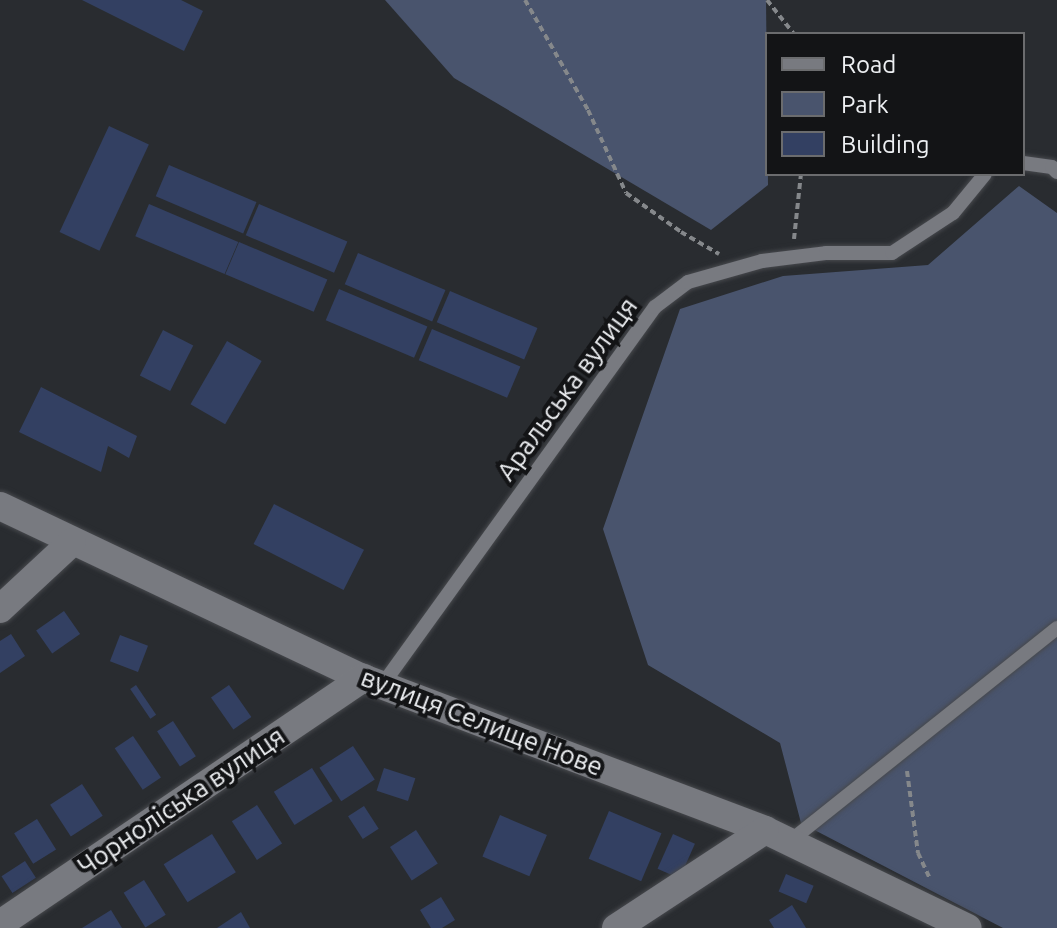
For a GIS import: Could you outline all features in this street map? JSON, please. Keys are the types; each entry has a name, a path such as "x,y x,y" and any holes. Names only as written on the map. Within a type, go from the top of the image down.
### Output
{"street":[{"name":"вулиця Селище Нове","path":"0,506 373,681 777,836 958,923"},
{"path":"0,609 72,542"},
{"name":"Чорноліська вулиця","path":"0,924 373,681"},
{"path":"616,928 777,836"}],"lane":[{"path":"1025,163 1052,167 1057,172"},
{"name":"Аральська вулиця","path":"373,681 655,307 688,282 742,266 792,257 892,253 953,213 983,176"},
{"path":"777,836 905,750 1057,628"}],"path":[{"path":"525,0 588,110 626,193 681,232 742,266"},
{"path":"767,0 792,32"},
{"path":"792,257 801,176"},
{"path":"905,750 918,853 958,923"}],"green space":[{"path":"385,0 766,0 765,176 768,176 768,185 711,230 454,78"},
{"path":"1019,186 1057,213 1057,928 1003,928 801,823 780,743 648,665 603,529 680,309 783,276 928,265"}],"building":[{"path":"82,0 181,0 203,11 184,51"},
{"path":"109,126 149,145 99,251 60,232"},
{"path":"169,165 256,202 243,233 156,196"},
{"path":"149,204 238,242 225,274 135,236"},
{"path":"259,204 347,242 334,273 246,235"},
{"path":"239,242 327,280 314,312 225,274"},
{"path":"358,253 445,290 432,321 345,284"},
{"path":"339,289 427,327 414,358 326,320"},
{"path":"450,291 537,328 524,359 437,322"},
{"path":"432,329 520,367 507,398 419,360"},
{"path":"163,330 193,345 170,391 140,375"},
{"path":"227,341 262,361 225,424 190,404"},
{"path":"41,387 137,436 129,458 108,446 101,472 19,432"},
{"path":"274,504 364,550 344,590 254,544"},
{"path":"64,611 80,634 52,653 36,631"},
{"path":"11,634 25,656 0,673 0,641"},
{"path":"120,635 148,646 138,672 110,661"},
{"path":"136,685 156,715 150,719 130,689"},
{"path":"229,685 251,717 233,730 211,698"},
{"path":"173,721 196,756 180,767 157,731"},
{"path":"133,736 161,777 143,790 115,748"},
{"path":"353,746 375,780 341,801 319,768"},
{"path":"312,768 333,801 295,825 274,792"},
{"path":"384,768 415,778 408,801 377,791"},
{"path":"82,784 103,816 71,837 50,805"},
{"path":"257,805 282,844 257,860 232,821"},
{"path":"364,806 379,829 363,839 348,816"},
{"path":"609,811 661,833 641,881 589,859"},
{"path":"500,815 547,835 529,876 482,856"},
{"path":"37,819 56,850 33,864 14,833"},
{"path":"416,830 438,864 412,880 390,847"},
{"path":"212,834 236,872 188,902 164,864"},
{"path":"673,834 695,844 679,878 658,869"},
{"path":"25,861 36,878 12,893 2,876"},
{"path":"786,874 814,886 806,903 779,891"},
{"path":"144,880 166,915 145,927 124,893"},
{"path":"441,897 455,920 442,928 431,928 420,910"},
{"path":"792,905 806,928 774,928 769,920"},
{"path":"111,910 122,928 82,928"},
{"path":"241,912 250,928 217,928"}]}
